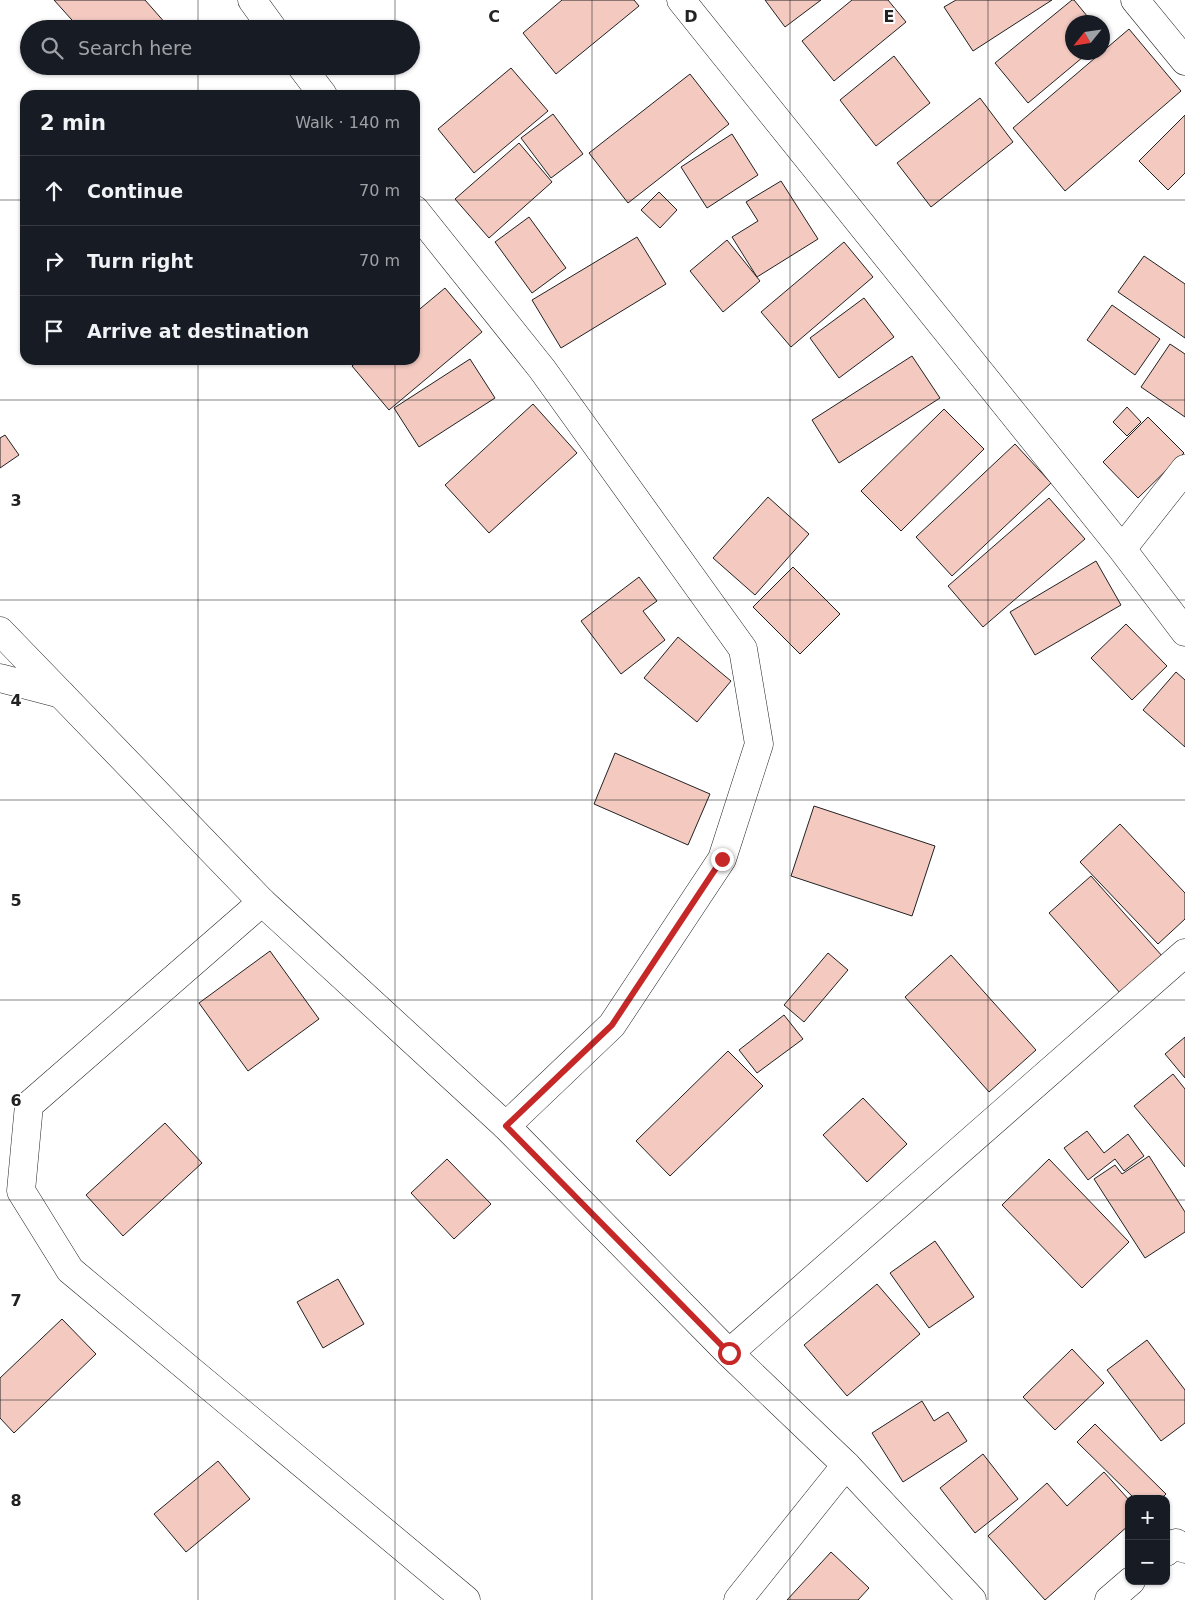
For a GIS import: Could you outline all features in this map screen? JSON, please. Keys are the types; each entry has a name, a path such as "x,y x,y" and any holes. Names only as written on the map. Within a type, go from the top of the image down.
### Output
{"street":[{"path":"252,0 267,20"},
{"path":"681,0 1122,549 1185,632"},
{"path":"1135,0 1185,61"},
{"path":"309,75 319,90"},
{"path":"420,216 542,369 743,648 759,744 722,859 623,1009 612,1025 506,1126"},
{"path":"1122,549 1185,469"},
{"path":"0,631 262,902 506,1126 729,1353 846,1465 972,1600"},
{"path":"0,678 61,694"},
{"path":"262,902 29,1105 21,1191 70,1270 466,1600"},
{"path":"729,1353 1185,954"},
{"path":"738,1600 846,1465"},
{"path":"1170,1548 1176,1543 1185,1549"},
{"path":"1109,1600 1126,1585"}],"building":[{"path":"54,0 145,0 163,20 72,20"},
{"path":"562,0 634,0 639,6 556,74 523,33"},
{"path":"765,0 821,0 785,27"},
{"path":"852,0 888,0 906,22 834,81 802,41"},
{"path":"956,0 1052,0 973,51 944,7"},
{"path":"1072,0 1086,15 1065,15 1065,60 1079,60 1028,103 995,63"},
{"path":"1129,29 1181,91 1065,191 1013,128 1093,60 1110,60 1110,45"},
{"path":"894,56 930,103 876,146 840,100"},
{"path":"511,68 548,111 474,173 438,129"},
{"path":"690,74 729,124 628,203 589,153"},
{"path":"980,98 1013,142 931,207 897,163"},
{"path":"553,114 583,154 551,178 521,138"},
{"path":"1185,115 1185,173 1168,190 1139,161"},
{"path":"732,134 758,175 707,208 681,167"},
{"path":"519,143 552,182 489,238 455,199"},
{"path":"781,181 818,239 757,277 732,237 758,221 746,202"},
{"path":"659,192 677,210 660,228 641,210"},
{"path":"529,217 566,268 532,293 495,242"},
{"path":"637,237 666,284 561,348 532,300"},
{"path":"727,240 760,281 723,312 690,271"},
{"path":"844,242 873,277 791,347 761,312"},
{"path":"1144,256 1185,284 1185,338 1118,292"},
{"path":"445,288 482,332 389,410 352,366 420,365 420,309"},
{"path":"864,298 894,337 839,378 810,338"},
{"path":"1112,305 1160,339 1135,375 1087,340"},
{"path":"1170,344 1185,354 1185,417 1141,387"},
{"path":"912,356 940,398 839,463 812,420"},
{"path":"470,359 495,398 419,447 394,408"},
{"path":"533,404 577,453 489,533 445,485"},
{"path":"1127,407 1141,422 1127,436 1113,422"},
{"path":"944,409 984,449 901,531 861,491"},
{"path":"1148,417 1184,453 1138,498 1103,462"},
{"path":"5,435 19,455 0,468 0,438"},
{"path":"1015,444 1051,483 952,576 916,537"},
{"path":"768,497 809,534 755,595 713,558"},
{"path":"1049,498 1085,539 983,627 948,586"},
{"path":"1096,561 1121,605 1035,655 1010,612"},
{"path":"793,567 840,614 800,654 753,607"},
{"path":"639,577 657,601 643,611 665,640 621,674 581,621"},
{"path":"1126,624 1167,666 1132,700 1091,658"},
{"path":"678,637 731,681 697,722 644,678"},
{"path":"1176,672 1185,680 1185,747 1143,710"},
{"path":"615,753 710,794 688,845 594,804"},
{"path":"814,806 935,846 912,916 791,876"},
{"path":"1120,824 1185,893 1185,919 1158,944 1080,862"},
{"path":"1091,876 1163,957 1121,994 1049,913"},
{"path":"270,951 319,1019 248,1071 199,1003"},
{"path":"828,953 848,970 804,1022 784,1005"},
{"path":"951,955 1036,1050 989,1092 905,997"},
{"path":"784,1015 803,1039 757,1073 739,1050"},
{"path":"1185,1037 1185,1078 1165,1054"},
{"path":"728,1051 763,1086 670,1176 636,1141"},
{"path":"1173,1074 1185,1089 1185,1167 1134,1106"},
{"path":"863,1098 907,1144 867,1182 823,1135"},
{"path":"165,1123 202,1163 123,1236 86,1195"},
{"path":"1087,1131 1104,1153 1128,1134 1144,1156 1124,1171 1115,1159 1088,1180 1064,1148"},
{"path":"1149,1156 1185,1212 1185,1232 1145,1258 1094,1179 1115,1165 1122,1174"},
{"path":"447,1159 491,1204 454,1239 411,1193"},
{"path":"1049,1159 1129,1242 1082,1288 1002,1205"},
{"path":"935,1241 974,1297 929,1328 890,1273"},
{"path":"338,1279 364,1324 323,1348 297,1302"},
{"path":"877,1284 920,1334 847,1396 804,1345"},
{"path":"62,1319 96,1354 14,1433 0,1418 0,1378"},
{"path":"1147,1340 1185,1390 1185,1423 1161,1441 1107,1370"},
{"path":"1072,1349 1104,1383 1055,1430 1023,1397"},
{"path":"922,1401 934,1421 948,1412 967,1441 903,1482 872,1433"},
{"path":"1095,1424 1166,1494 1131,1495 1077,1442"},
{"path":"983,1454 1018,1499 975,1533 940,1488"},
{"path":"218,1461 250,1499 186,1552 154,1514"},
{"path":"1104,1472 1125,1496 1125,1529 1045,1600 988,1536 1047,1483 1067,1506"},
{"path":"831,1552 869,1588 858,1600 787,1600"}],"route":[{"path":"722,859 612,1025 506,1126 729,1353"}]}
